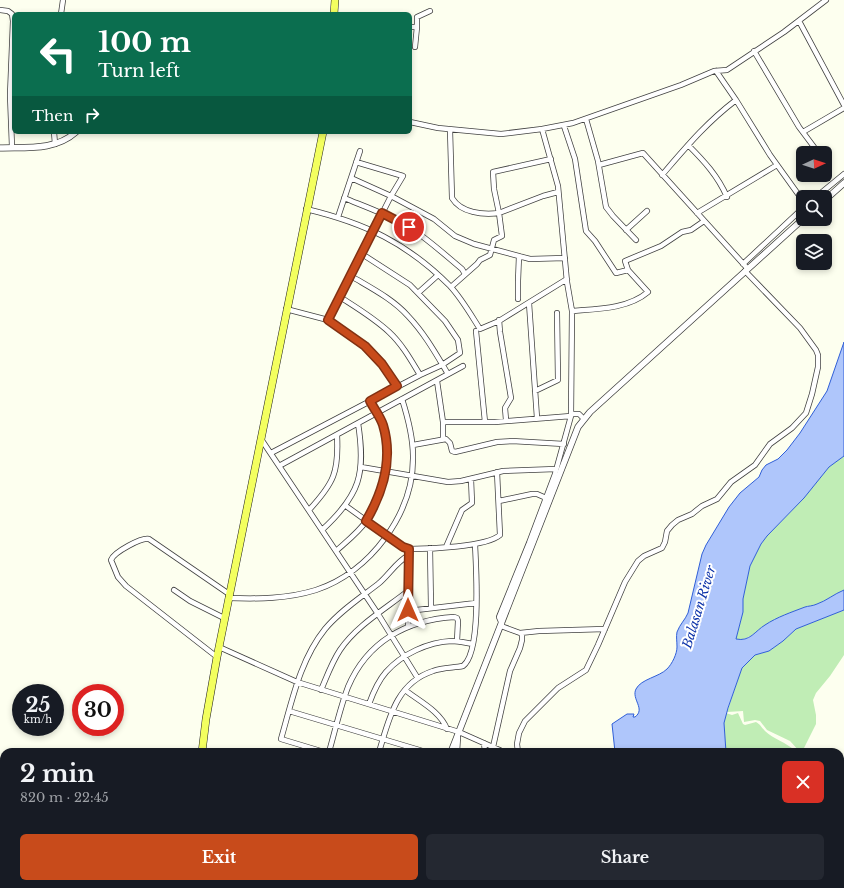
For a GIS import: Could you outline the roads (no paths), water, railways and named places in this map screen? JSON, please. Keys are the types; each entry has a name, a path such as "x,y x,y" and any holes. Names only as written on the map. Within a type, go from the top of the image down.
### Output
{"main road":[{"path":"334,12 335,0"},
{"path":"202,748 206,719 224,618 323,134"}],"street":[{"path":"61,12 63,0"},
{"path":"412,122 450,130 501,134 564,126 681,85 716,71 727,70 799,21 826,0"},
{"path":"0,10 8,11 12,14"},
{"path":"415,47 417,17 430,11"},
{"path":"799,21 842,94 844,106 803,132"},
{"path":"412,27 417,27"},
{"path":"12,46 10,95 12,148"},
{"path":"754,51 803,132 813,146"},
{"path":"716,71 777,165 796,191"},
{"path":"662,174 717,114 736,100"},
{"path":"586,119 599,165 606,207 636,240"},
{"path":"564,126 575,158 586,231 595,241 616,273 628,270"},
{"path":"501,625 499,618 546,498 572,415 572,311 567,279 558,192 551,159 542,129"},
{"path":"450,130 452,198 460,207 479,213 499,213 543,196 558,192"},
{"path":"54,134 55,144"},
{"path":"0,148 31,148 55,144 73,134"},
{"path":"688,144 708,165 727,196"},
{"path":"338,217 360,151"},
{"path":"518,748 518,738 522,724 558,688 586,670 622,588 635,565 644,556 662,548 669,527 678,520 692,514 702,506 717,499 731,482 754,465 770,444 792,428 806,413 818,367 818,355 816,350 800,328 643,153 599,165"},
{"path":"451,287 480,260 490,254 494,240 502,236 494,189 494,172 551,159"},
{"path":"328,320 373,230 403,176 356,162"},
{"path":"697,213 777,165"},
{"path":"825,190 844,174"},
{"path":"351,178 391,196 434,219 455,236 474,244 530,259 565,258"},
{"path":"832,194 844,183"},
{"path":"344,198 382,213 409,227 462,269 465,274"},
{"path":"306,210 338,217 373,230 406,249 451,287 469,310 480,329 529,303 567,279"},
{"path":"626,230 647,211"},
{"path":"745,268 796,215"},
{"path":"572,311 599,309 640,299 648,292 628,270 625,261 660,246 682,232 691,230 704,221"},
{"path":"453,748 578,427 590,412 745,268 796,225"},
{"path":"271,453 397,386 442,365 460,353 458,340 446,321 410,284 362,254"},
{"path":"518,299 519,256"},
{"path":"418,293 438,275"},
{"path":"351,276 387,298 408,316 427,339 448,374"},
{"path":"340,297 371,316 390,333 405,350 420,375"},
{"path":"529,303 538,418"},
{"path":"286,309 328,320 365,346 382,364 397,386"},
{"path":"535,391 558,380 557,313"},
{"path":"499,320 511,398 505,408 506,420"},
{"path":"476,331 485,422"},
{"path":"279,466 463,366"},
{"path":"437,381 443,422 443,439"},
{"path":"217,656 126,586 118,577 111,560 115,554 142,539 150,539 229,596 270,599 301,594 326,586 351,573 364,562 386,535 395,522 403,505 411,476 413,445 402,399"},
{"path":"336,551 366,521 379,495 386,471 386,441 383,424 378,412 370,401"},
{"path":"443,422 485,422 579,414 584,419"},
{"path":"322,530 346,506 354,490 361,467 362,447 358,423"},
{"path":"309,510 327,489 336,470 338,460 337,434"},
{"path":"260,438 351,573 418,677"},
{"path":"413,445 443,439 448,440 452,451 455,452 497,442 564,444"},
{"path":"361,467 448,482 461,481 497,472 556,469"},
{"path":"346,506 403,547 409,549 475,544 500,535 497,472"},
{"path":"446,547 462,510 472,503 471,478"},
{"path":"499,501 532,494 537,494 546,498"},
{"path":"381,748 392,712 405,690 418,677 440,668 463,666 467,662 475,633 475,544"},
{"path":"430,548 431,607"},
{"path":"408,626 409,549"},
{"path":"312,748 281,738 297,682 308,657 326,629 344,610 382,581 401,560 409,555"},
{"path":"174,590 190,601 224,618"},
{"path":"321,690 332,664 343,646 356,632 408,591"},
{"path":"408,610 476,603"},
{"path":"330,748 350,684 363,662 391,634 408,626 433,619 454,617 458,620 457,642"},
{"path":"501,625 520,633 605,629"},
{"path":"219,647 297,682 447,729 493,747 510,671 522,640 520,633"},
{"path":"369,704 384,675 404,656 435,643 457,642 473,644"},
{"path":"405,690 439,716 445,723 447,729"},
{"path":"289,711 413,748"},
{"path":"458,734 458,748"},
{"path":"484,743 485,748"}],"water":[{"name":"Balasan River","path":"844,342 844,456 829,467 804,498 761,544 750,566 743,599 743,612 736,639 745,639 761,627 774,620 805,607 820,603 844,590 844,610 796,629 769,651 755,655 742,668 724,723 726,748 615,748 612,724 627,714 634,714 633,717 635,717 638,714 639,707 635,696 636,689 642,683 664,672 674,659 677,650 677,632 688,613 702,554 706,545 729,507 740,493 759,477 766,465 778,459 787,450 800,433 827,391"}]}
